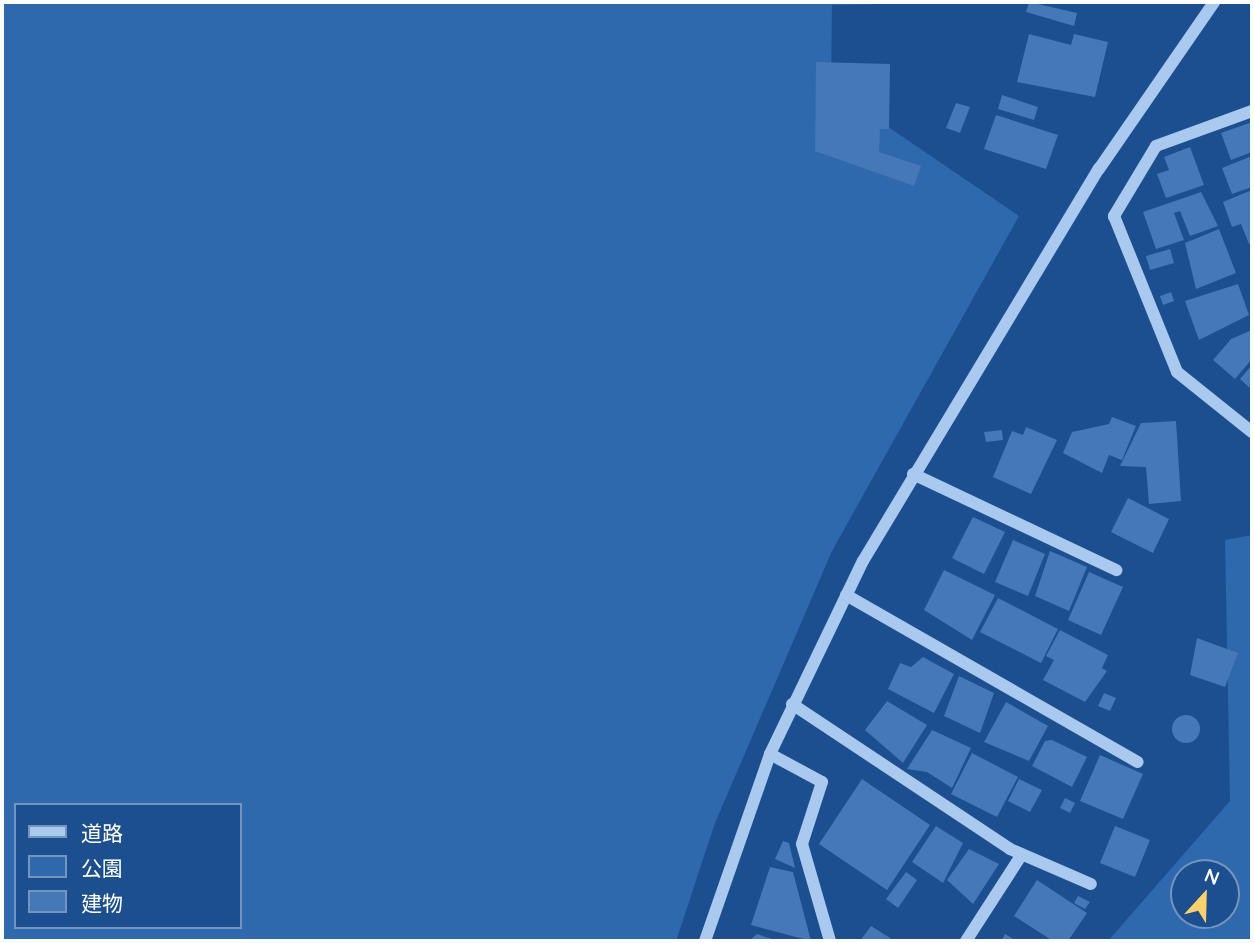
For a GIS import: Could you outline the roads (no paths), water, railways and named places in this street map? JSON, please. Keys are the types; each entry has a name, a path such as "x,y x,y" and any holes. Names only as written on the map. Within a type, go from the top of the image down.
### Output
{"street":[{"path":"705,941 770,754 846,595 913,474 1099,169 1214,2"},
{"path":"1252,111 1156,146 1114,216 1177,372 1252,432"},
{"path":"913,474 1116,570"},
{"path":"846,595 1138,762"},
{"path":"792,704 1022,855 1091,884"},
{"path":"770,754 822,782 802,844 830,941"},
{"path":"966,941 1022,855"}]}
